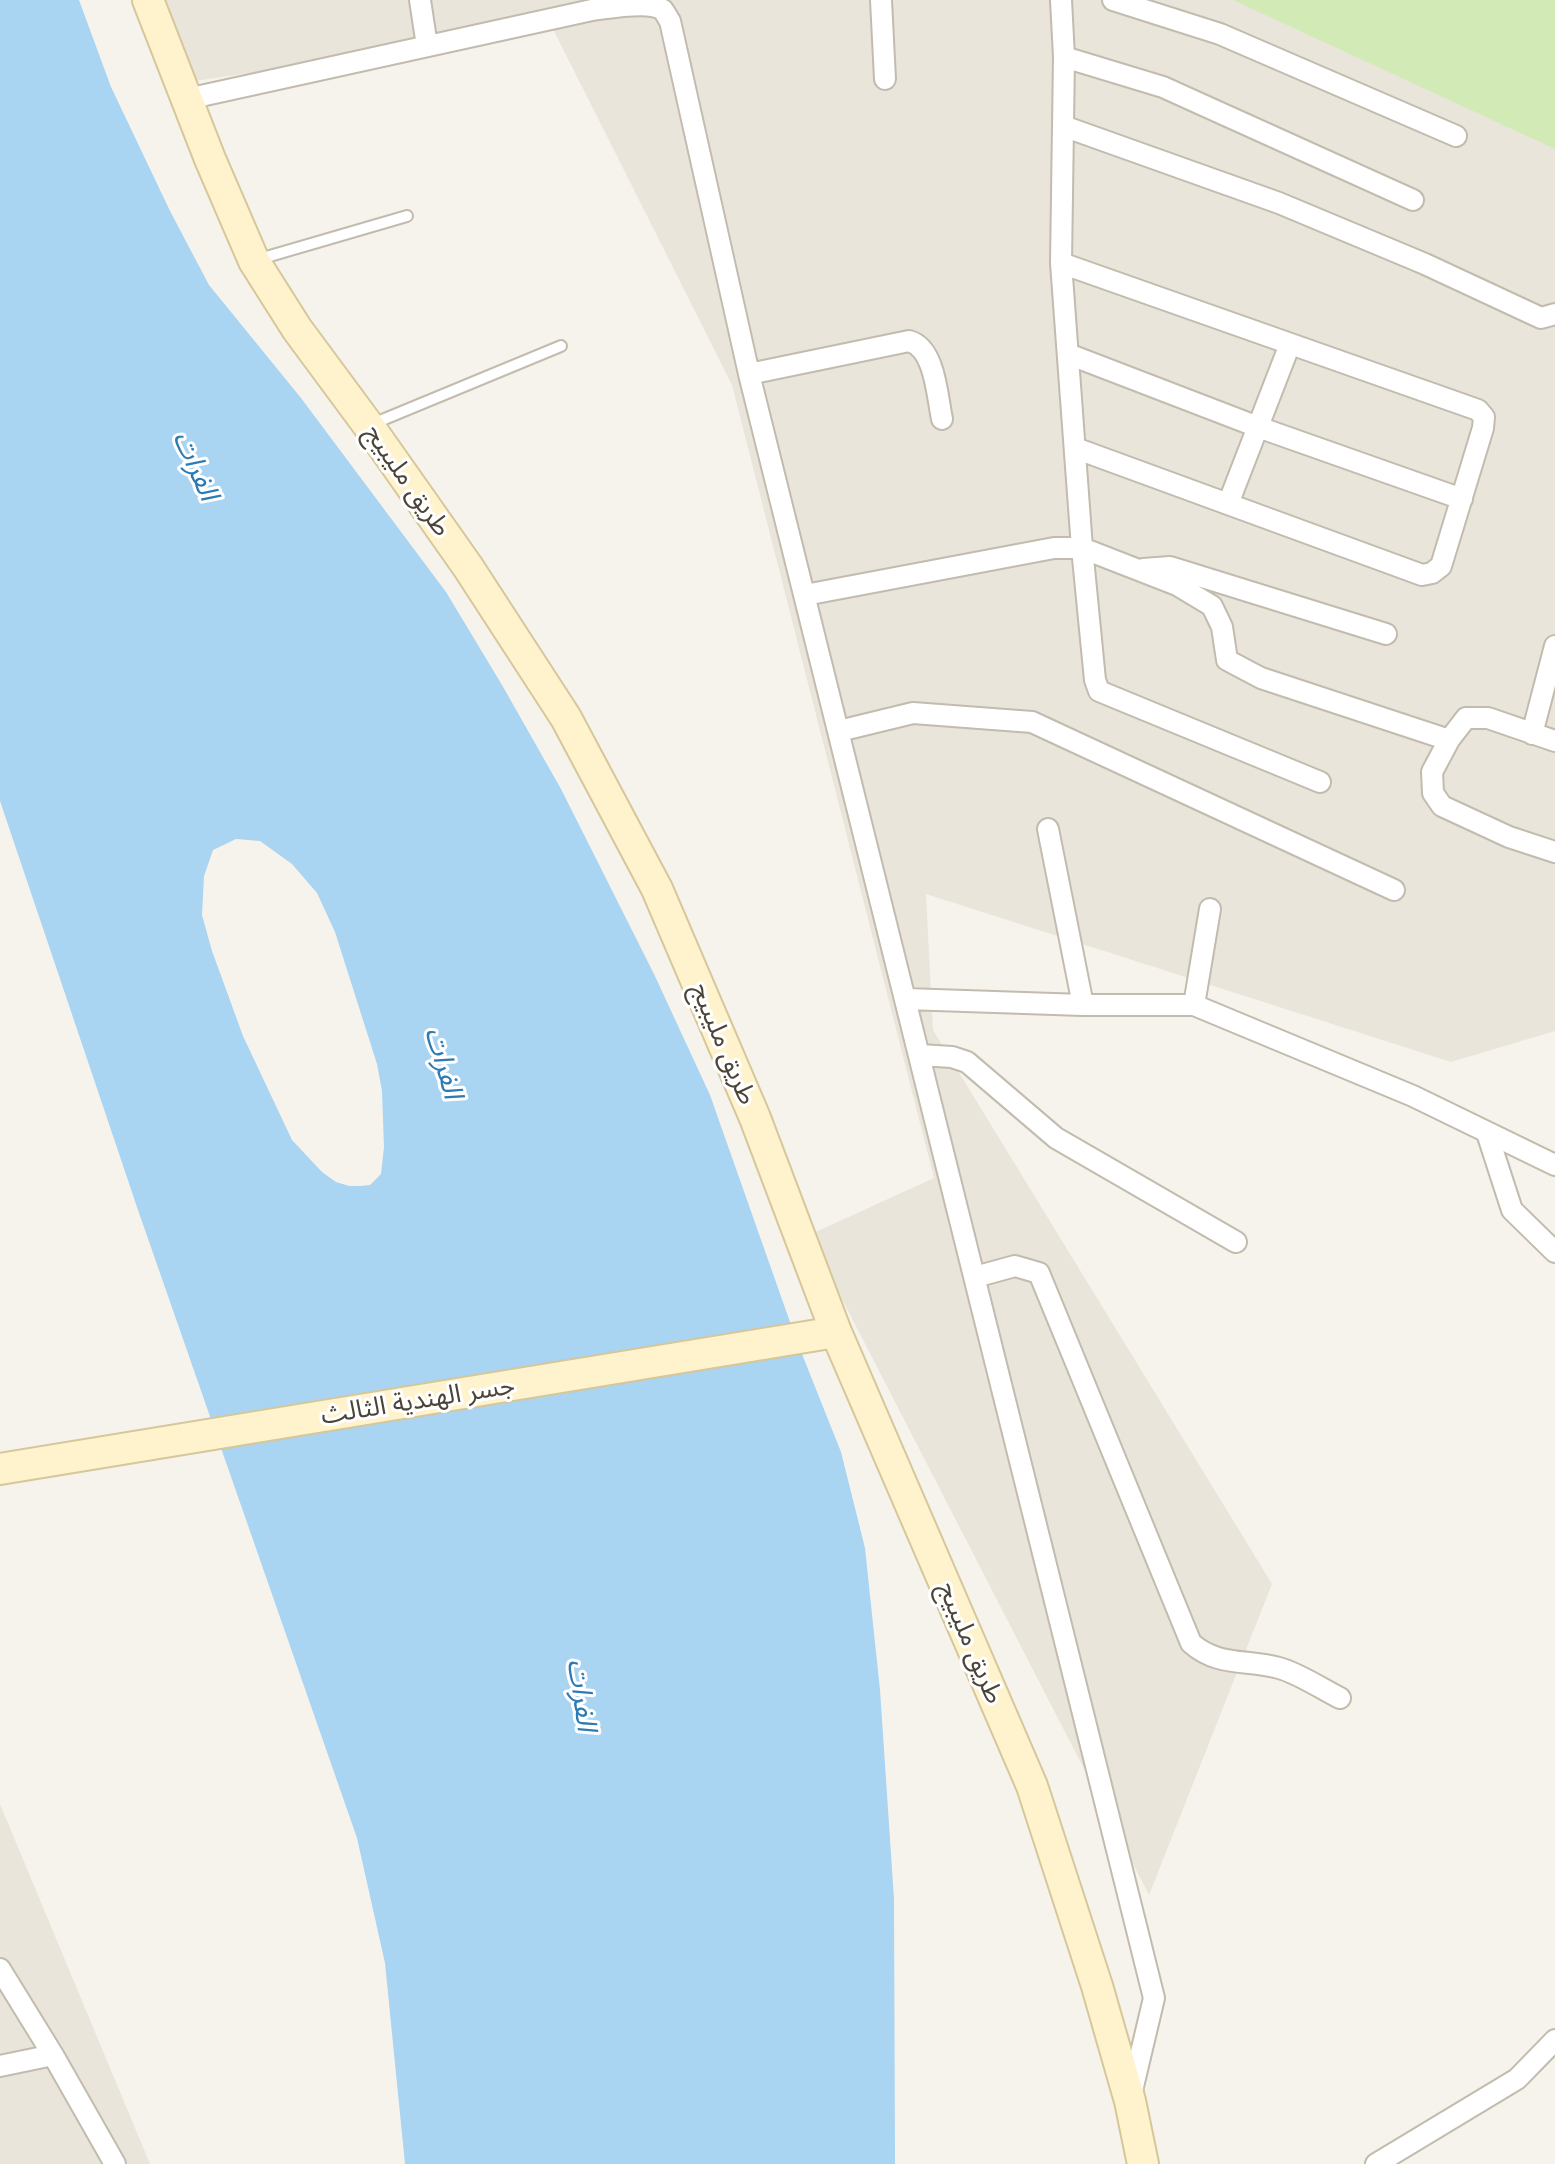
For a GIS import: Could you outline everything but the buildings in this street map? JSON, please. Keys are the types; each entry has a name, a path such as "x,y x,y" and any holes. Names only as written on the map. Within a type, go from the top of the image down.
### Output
{"street":[{"name":"طريق مليبيج","path":"148,0 254,261 297,329 468,567 566,718 657,889 755,1118 836,1332 1032,1786 1097,1986 1130,2101 1143,2164"},
{"path":"420,0 427,46"},
{"path":"881,0 885,79"},
{"path":"1061,0 1064,57 1061,263 1093,672 1099,691 1320,782"},
{"path":"1113,0 1220,34 1456,136"},
{"path":"187,99 427,46 591,5 654,5 663,10 670,21 749,374 1154,1998 1130,2101"},
{"path":"1064,57 1163,87 1413,200"},
{"path":"1063,126 1279,203 1425,264 1541,318 1555,314"},
{"path":"1061,263 1478,410 1484,417 1441,566 1432,573 1422,575 1075,448"},
{"path":"749,374 909,341 919,344 929,357 942,419"},
{"path":"1228,504 1290,344"},
{"path":"1068,354 1258,427 1462,499"},
{"path":"805,595 1054,548 1082,548 1177,585 1212,606 1222,627 1227,660 1261,678 1449,740"},
{"path":"1139,569 1170,567 1386,634"},
{"path":"1532,734 1555,646"},
{"path":"839,731 913,713 1032,722 1394,890"},
{"path":"1555,741 1488,718 1466,718 1449,740 1432,772 1433,793 1442,806 1509,837 1555,852"},
{"path":"1048,829 1083,1005"},
{"path":"1194,1005 1210,909"},
{"path":"906,999 1194,1005 1413,1096 1555,1165"},
{"path":"920,1055 952,1057 967,1062 1056,1138 1236,1242"},
{"path":"1487,1133 1512,1210 1555,1252"},
{"path":"975,1277 1015,1266 1039,1273 1191,1643 1202,1653 1217,1659 1280,1668 1340,1698"},
{"name":"جسر الهندية الثالث","path":"0,1469 836,1332"},
{"path":"0,1969 115,2164"},
{"path":"1376,2164 1517,2079 1555,2040"},
{"path":"0,2066 53,2055"}],"lane":[{"path":"254,261 407,216"},
{"path":"368,425 561,346"}],"shaded area":[{"path":"157,0 1555,0 1555,1031 1451,1062 926,894 933,1030 1272,1584 1149,1895 809,1235 934,1178 732,385 553,29 188,82"},
{"path":"0,1804 150,2164 0,2164"}],"green space":[{"path":"1233,0 1555,0 1555,149"}],"water":[{"name":"الفرات","path":"0,0 79,0 111,87 209,285 301,398 446,592 561,789 654,974 710,1095 796,1339 841,1452 865,1548 880,1690 894,1899 895,2164 405,2164 385,1963 357,1838 138,1210 0,801","holes":["236,839 260,841 292,864 317,893 335,932 377,1064 382,1091 384,1147 381,1174 370,1185 349,1186 336,1182 322,1172 292,1140 243,1036 212,951 202,915 204,876 213,850"]}]}
